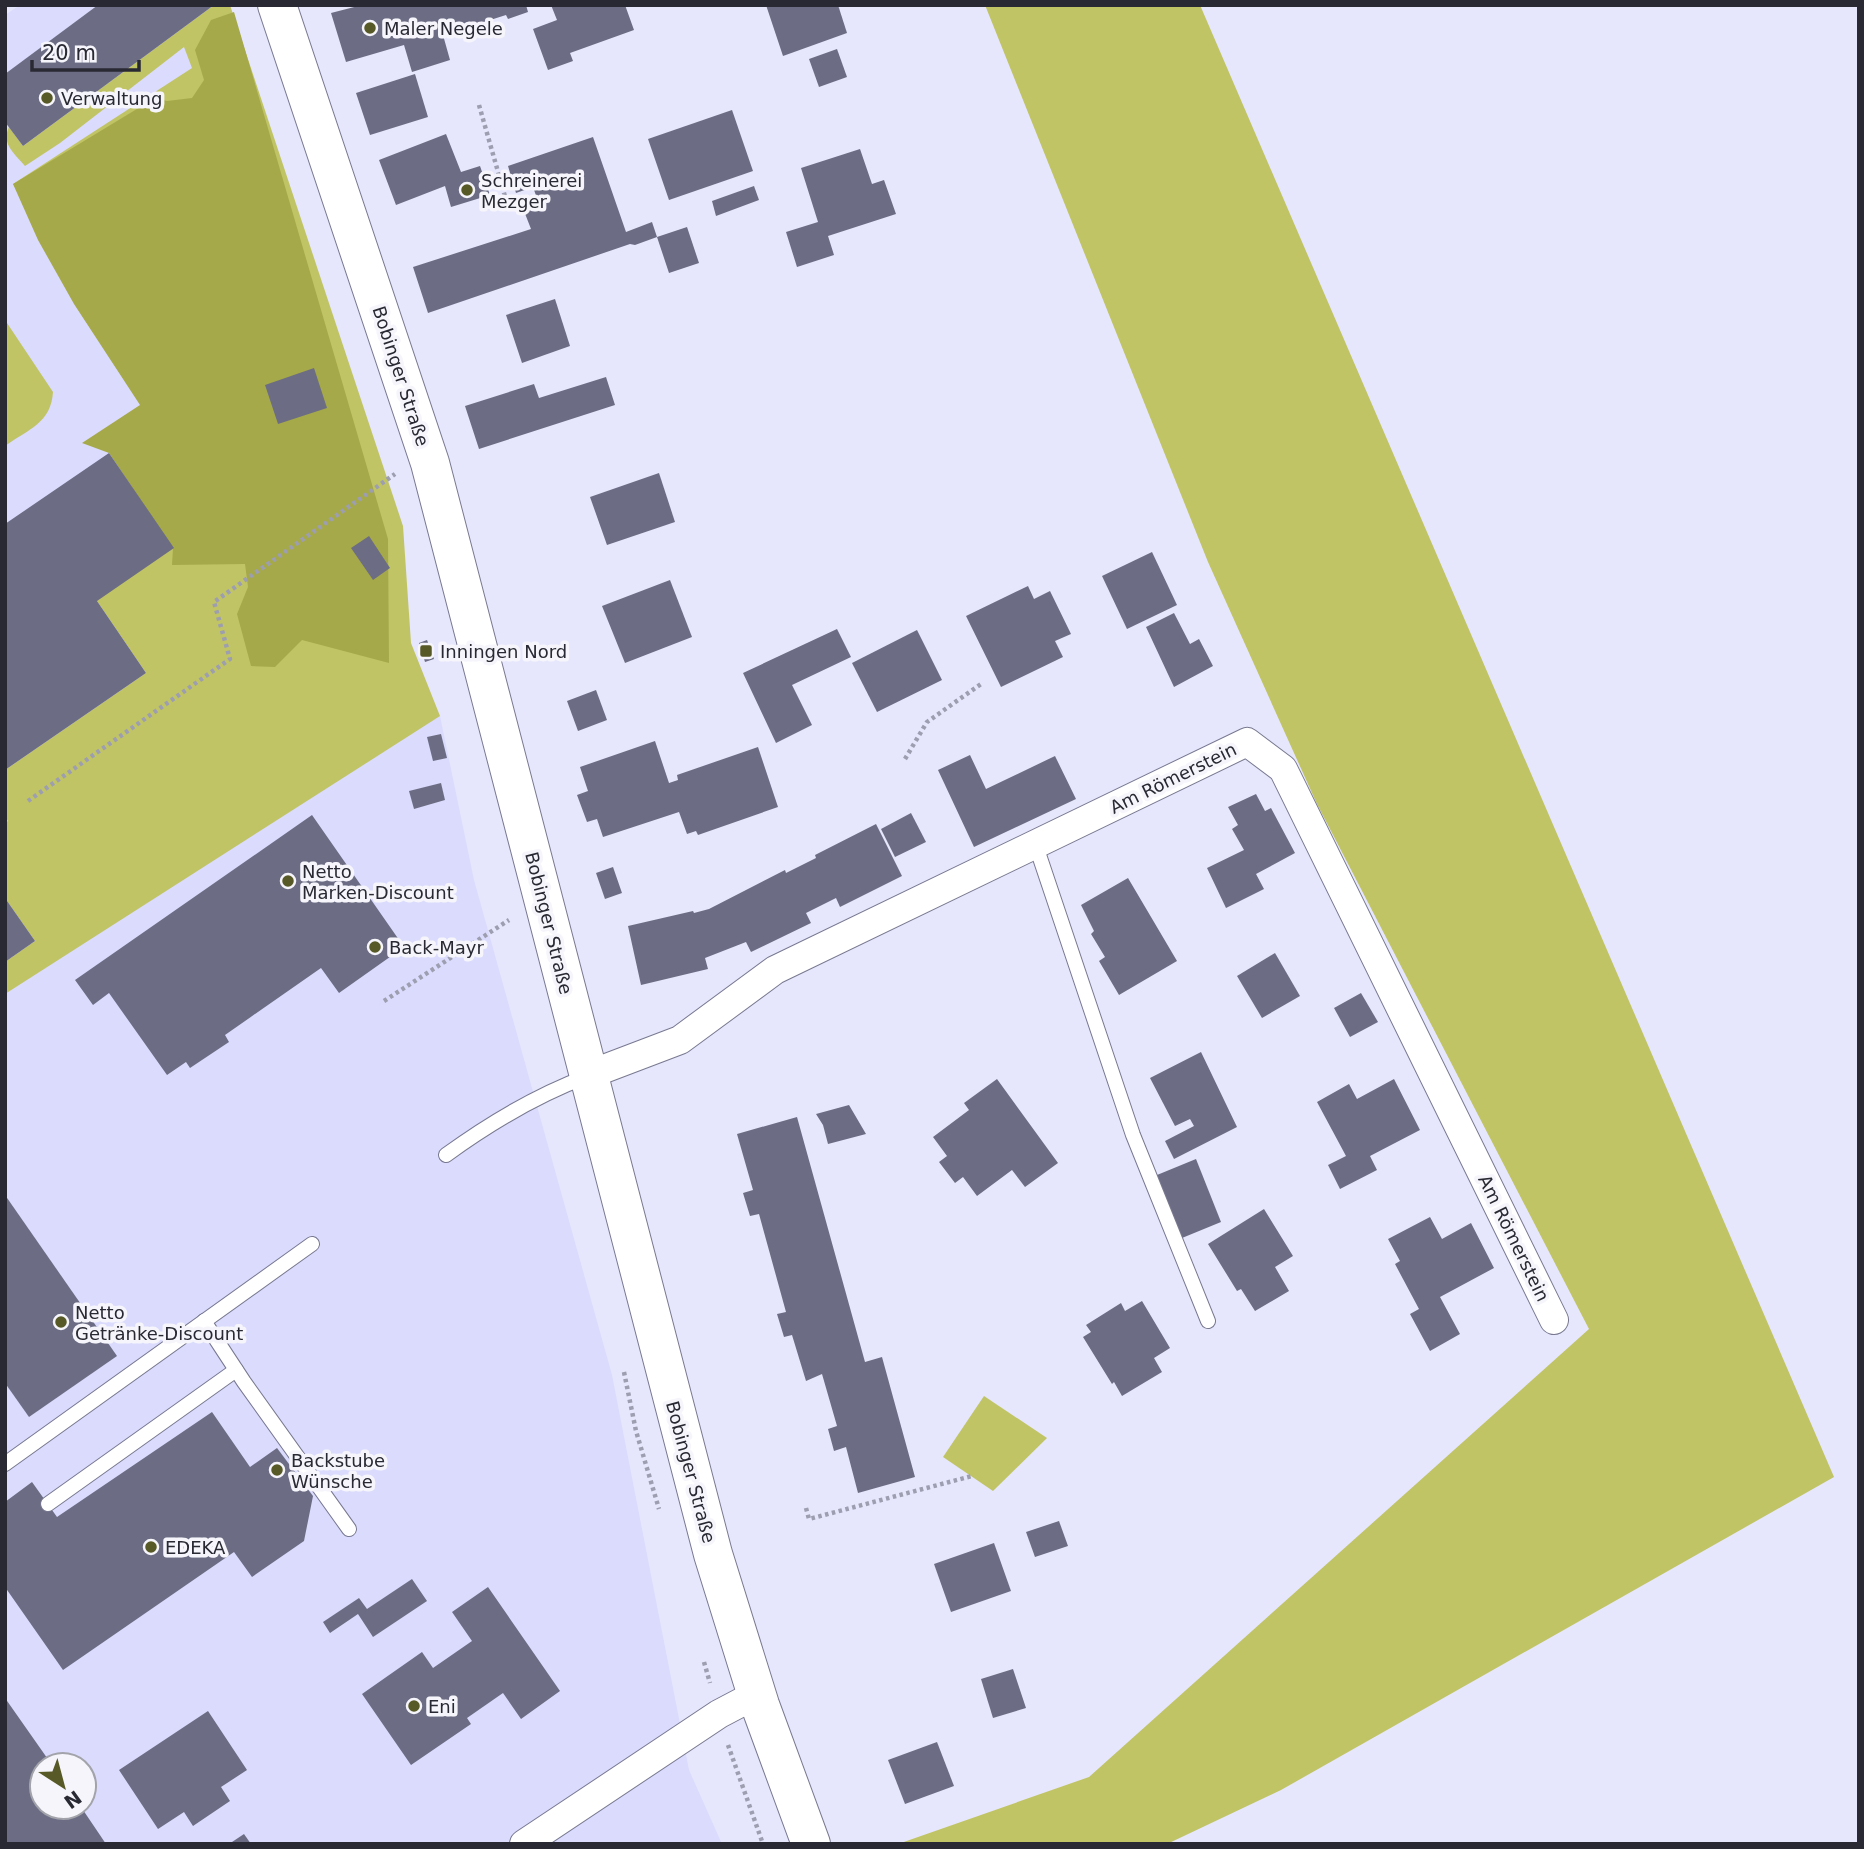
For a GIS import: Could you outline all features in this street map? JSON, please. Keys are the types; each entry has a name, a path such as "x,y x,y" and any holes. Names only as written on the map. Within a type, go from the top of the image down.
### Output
{"main road":[{"name":"Bobinger Straße","path":"277,5 588,1075 713,1554 780,1765 811,1844"}],"street":[{"name":"Am Römerstein","path":"588,1075 680,1040 775,970 1247,742 1283,769 1554,1320"},
{"path":"524,1844 719,1714 757,1694"}],"lane":[{"path":"1035,846 1133,1135 1208,1321"},
{"path":"446,1155 475,1134 556,1088 588,1075"},
{"path":"5,1464 312,1244"},
{"path":"204,1321 349,1529"},
{"path":"48,1504 236,1370"}],"path":[{"path":"479,105 508,207"},
{"path":"391,461 413,469"},
{"path":"399,487 413,469"},
{"path":"28,801 230,659 214,602 413,469"},
{"path":"905,759 927,722 981,684"},
{"path":"505,907 512,933"},
{"path":"384,1001 509,920"},
{"path":"623,1367 636,1431 662,1516"},
{"path":"806,1508 809,1519 972,1476"},
{"path":"701,1652 738,1779 763,1844"}],"shaded area":[{"path":"20,5 216,5 368,757 440,716 474,880 612,1375 689,1770 722,1844 5,1844 5,15"},
{"path":"234,12 388,539 389,663 302,640 275,667 251,666 237,614 248,587 245,564 172,565 173,548 109,453 82,443 140,405 74,304 38,240 13,184 155,98 167,101 192,98 204,80 195,50 211,20"}],"green space":[{"path":"214,5 230,5 403,526 411,643 440,716 5,994 5,962 35,941 5,898 5,823 8,821 5,817 5,770 146,673 97,601 157,408 13,184 192,68 184,47 60,143 25,166 10,148 7,133 9,127 23,146"},
{"path":"985,5 1200,5 1834,1477 1281,1790 1167,1844 898,1844 1089,1777 1589,1329 1317,804 1208,562"},
{"path":"5,320 53,392 48,411 43,418 5,446"},
{"path":"984,1396 1047,1438 993,1491 943,1457"}],"building":[{"name":"Verwaltung","path":"98,5 214,5 23,146 5,122 5,74"},
{"path":"362,5 526,5 528,12 508,19 506,15 443,35 450,60 412,72 404,45 346,62 331,13"},
{"path":"551,5 625,5 634,30 570,53 573,61 548,70 533,29 557,20"},
{"path":"766,5 838,5 847,33 783,56"},
{"path":"837,49 847,77 819,87 809,59"},
{"path":"415,74 428,117 370,135 356,93"},
{"path":"732,110 753,171 669,200 648,139"},
{"path":"446,134 461,172 480,166 490,195 451,207 445,186 396,205 379,160"},
{"path":"593,137 626,232 652,222 657,237 428,313 413,267 531,229 524,211 540,207 533,187 516,193 508,166"},
{"path":"860,149 872,184 884,180 896,214 828,236 834,255 797,267 786,232 818,222 801,168"},
{"path":"754,186 759,200 716,216 712,201"},
{"path":"687,227 699,263 669,273 657,237"},
{"path":"555,299 570,346 522,363 506,315"},
{"path":"314,368 327,408 278,424 265,385"},
{"path":"606,377 615,405 479,449 465,406 534,384 539,398"},
{"path":"109,453 174,548 97,601 146,673 5,770 5,524"},
{"path":"659,473 675,522 607,545 590,497"},
{"path":"369,536 390,568 373,580 351,548"},
{"path":"1152,552 1177,605 1127,629 1102,576"},
{"path":"670,580 692,637 625,663 602,606"},
{"path":"1028,586 1034,599 1050,591 1071,634 1055,641 1063,657 1001,687 966,616"},
{"path":"1174,613 1190,644 1199,639 1213,666 1174,687 1146,627"},
{"path":"837,629 851,657 792,685 812,725 776,743 743,673"},
{"path":"917,630 942,680 877,712 852,663"},
{"path":"427,640 434,659 425,662 419,643"},
{"path":"596,690 607,720 578,731 567,701"},
{"path":"441,734 447,758 433,761 427,737"},
{"path":"655,741 669,783 678,780 677,775 758,747 778,807 698,835 696,831 687,834 679,812 603,837 597,819 587,822 577,795 588,791 580,767"},
{"path":"970,755 986,789 1055,756 1076,799 974,847 938,770"},
{"path":"441,783 445,800 414,809 409,791"},
{"path":"1256,794 1265,811 1271,808 1295,853 1256,874 1264,889 1226,908 1207,868 1244,850 1232,829 1238,825 1228,807"},
{"path":"911,813 926,842 895,857 881,829"},
{"name":"Netto Marken-Discount","path":"312,815 404,947 339,993 321,968 225,1035 229,1042 190,1068 186,1062 167,1075 109,993 93,1005 75,980"},
{"path":"876,824 902,876 840,907 836,898 806,913 811,923 751,952 746,942 705,958 708,969 641,985 628,926 709,909 785,870 786,873 816,858 815,855"},
{"path":"613,867 622,893 605,899 596,873"},
{"path":"1128,878 1177,961 1119,995 1099,961 1105,957 1091,934 1094,931 1081,905"},
{"path":"5,898 35,941 5,962"},
{"path":"1275,953 1300,996 1262,1018 1237,976"},
{"path":"1361,993 1378,1022 1350,1037 1334,1008"},
{"path":"1201,1052 1237,1127 1174,1159 1165,1141 1194,1126 1190,1119 1175,1126 1150,1078"},
{"path":"997,1079 1058,1163 1025,1187 1012,1170 977,1196 963,1177 955,1183 939,1162 947,1156 933,1137 969,1110 964,1103"},
{"path":"1394,1079 1420,1130 1370,1156 1377,1170 1340,1189 1328,1165 1346,1156 1317,1102 1349,1084 1357,1099"},
{"path":"849,1105 866,1134 828,1144 823,1125 816,1114"},
{"path":"797,1117 865,1362 882,1357 915,1477 858,1493 846,1447 834,1451 828,1429 837,1426 822,1374 806,1381 792,1335 784,1337 777,1314 786,1312 759,1214 750,1216 743,1193 753,1190 737,1134"},
{"path":"1196,1159 1221,1222 1182,1238 1157,1175"},
{"path":"5,1195 117,1356 29,1417 5,1383"},
{"path":"1264,1209 1293,1256 1275,1267 1289,1291 1255,1311 1241,1289 1237,1291 1208,1244"},
{"path":"1430,1217 1442,1239 1471,1223 1494,1268 1440,1297 1460,1334 1430,1351 1410,1314 1419,1309 1395,1264 1400,1261 1388,1239"},
{"path":"1142,1301 1170,1348 1154,1358 1162,1372 1122,1396 1083,1337 1091,1332 1086,1325 1121,1303 1125,1311"},
{"name":"EDEKA","path":"212,1412 250,1467 277,1448 313,1496 304,1541 252,1577 234,1552 63,1670 5,1587 5,1502 32,1482 57,1517"},
{"path":"1059,1521 1068,1546 1035,1557 1026,1532"},
{"path":"994,1543 1011,1591 951,1612 934,1564"},
{"path":"412,1579 427,1601 373,1637 358,1614 330,1633 323,1622 359,1598 367,1609"},
{"path":"488,1587 560,1691 521,1719 503,1693 467,1718 471,1724 411,1765 362,1694 422,1652 433,1668 472,1641 452,1612"},
{"path":"1013,1669 1026,1708 993,1718 981,1679"},
{"path":"5,1698 42,1751 28,1751 28,1821 90,1821 106,1844 5,1844"},
{"path":"208,1711 247,1770 221,1787 230,1801 193,1826 184,1812 158,1829 119,1770"},
{"path":"937,1742 954,1786 905,1804 888,1760"},
{"path":"244,1834 251,1844 229,1844"}],"place":[{"name":"Maler Negele","path":"370,28"},
{"name":"Verwaltung","path":"47,98"},
{"name":"Schreinerei Mezger","path":"467,190"},
{"name":"Inningen Nord","path":"426,651"},
{"name":"Netto Marken-Discount","path":"288,881"},
{"name":"Back-Mayr","path":"375,947"},
{"name":"Netto Getränke-Discount","path":"61,1322"},
{"name":"Backstube Wünsche","path":"277,1470"},
{"name":"EDEKA","path":"151,1547"},
{"name":"Eni","path":"414,1706"}]}
